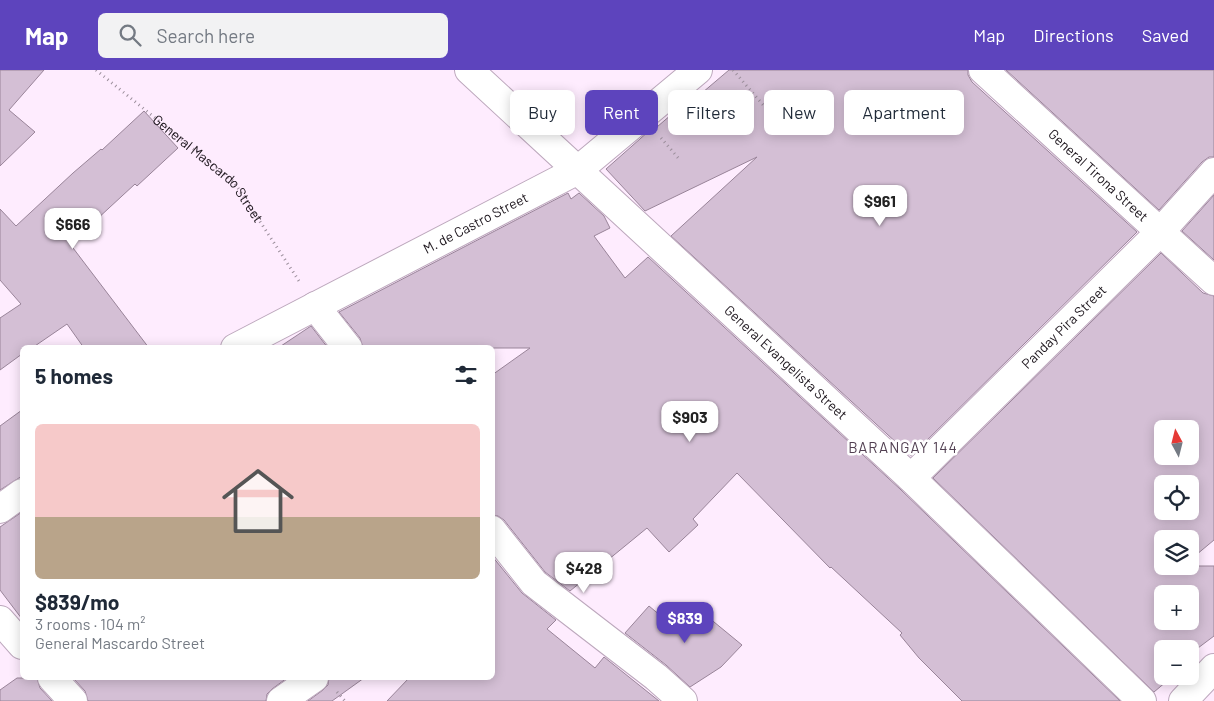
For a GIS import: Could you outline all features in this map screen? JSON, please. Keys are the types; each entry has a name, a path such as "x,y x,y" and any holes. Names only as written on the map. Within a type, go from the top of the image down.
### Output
{"street":[{"name":"General Evangelista Street","path":"469,70 911,478 1142,701"},
{"name":"M. de Castro Street","path":"241,345 578,170 698,70"},
{"name":"General Tirona Street","path":"983,70 1214,281"},
{"name":"Panday Pira Street","path":"911,478 1161,232 1214,172"},
{"path":"315,306 346,345"},
{"path":"0,509 20,494"},
{"path":"495,534 534,583 656,677 682,701"},
{"path":"0,620 20,643"},
{"path":"1183,701 1214,668"},
{"path":"54,680 73,701"},
{"path":"281,701 311,680"}],"path":[{"name":"General Mascardo Street","path":"96,70 234,182 300,283"},
{"path":"733,70 764,106"}],"building":[{"path":"0,70 44,70 9,110 35,132 0,166"},
{"path":"729,70 968,70 968,75 972,82 1137,232 911,456 671,236 757,157 645,211 606,169 644,135 658,135 658,126 668,117 668,135 754,135 754,90 705,90"},
{"path":"1006,70 1214,70 1214,157 1209,157 1202,162 1159,210"},
{"path":"144,111 178,148 137,186 135,184 70,244 147,345 82,345 67,324 36,345 20,345 20,355 0,370 0,318 21,304 0,280 0,209 16,226 73,173 102,150"},
{"path":"568,193 571,199 579,193 604,216 610,228 594,236 625,278 648,257 900,489 1120,701 962,701 919,658 900,635 902,633 830,568 737,473 693,519 698,525 669,552 647,528 570,591 545,572 504,520 495,516 495,373 530,348 495,348 495,345 362,345 360,338 339,312"},
{"path":"1214,195 1214,260 1182,231"},
{"path":"1161,253 1203,293 1214,296 1214,540 1199,552 1199,530 1154,530 1154,575 1199,575 1199,566 1214,566 1214,636 1199,647 1199,640 1154,640 1154,685 1162,685 1154,692 933,478"},
{"path":"311,326 326,345 282,345"},
{"path":"20,411 20,477 0,490 0,426"},
{"path":"20,513 20,616 0,590 0,527"},
{"path":"495,560 522,593 556,620 547,629 595,668 604,657 659,701 387,701 407,680 495,680"},
{"path":"649,606 679,631 697,608 742,645 721,667 690,687 666,665 625,633"},
{"path":"17,678 20,678 20,680 38,680 40,688 52,701 0,701 0,690"},
{"path":"75,680 284,680 267,694 266,701 88,701 85,691"},
{"path":"329,680 361,680 332,701 308,701 328,685"}],"district":[{"name":"BARANGAY 144","path":"903,448"}]}
